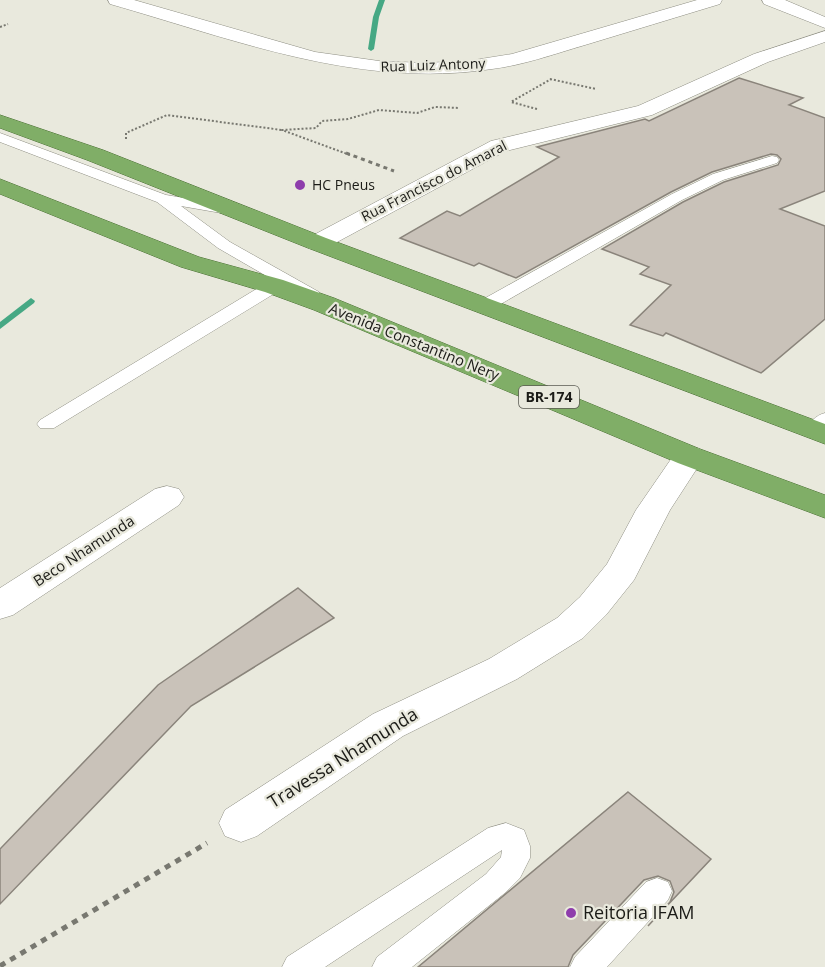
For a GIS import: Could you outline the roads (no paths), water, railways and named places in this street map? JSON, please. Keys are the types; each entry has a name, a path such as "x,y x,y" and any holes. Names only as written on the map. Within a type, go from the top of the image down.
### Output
{"highway":[{"path":"0,121 95,155 317,243 821,428"},
{"name":"Avenida Constantino Nery","path":"1,187 190,262 274,286 335,309 689,456 825,507"}],"street":[{"name":"Rua Luiz Antony","path":"116,0 313,57 345,64 416,68 491,64 714,0"},
{"path":"770,0 825,23"},
{"name":"Rua Francisco do Amaral","path":"317,243 499,146 526,137 645,111 760,58 825,36"},
{"name":"Travessa Nhamunda","path":"241,823 388,725 503,669 570,628 621,571 653,510 689,456"},
{"name":"Beco Nhamunda","path":"0,606 167,497"}],"lane":[{"path":"0,137 163,199 234,210"},
{"path":"486,305 677,197 718,177 772,160"},
{"path":"163,199 224,245 335,309"},
{"path":"47,424 274,286"},
{"path":"298,967 498,837 506,835 514,839 517,856 504,875 388,967"},
{"path":"586,967 657,891"}],"waterway":[{"path":"371,49 376,17 382,0"},
{"path":"0,326 31,301"}],"place":[{"name":"HC Pneus","path":"300,185"},
{"name":"Reitoria IFAM","path":"571,913"}]}
